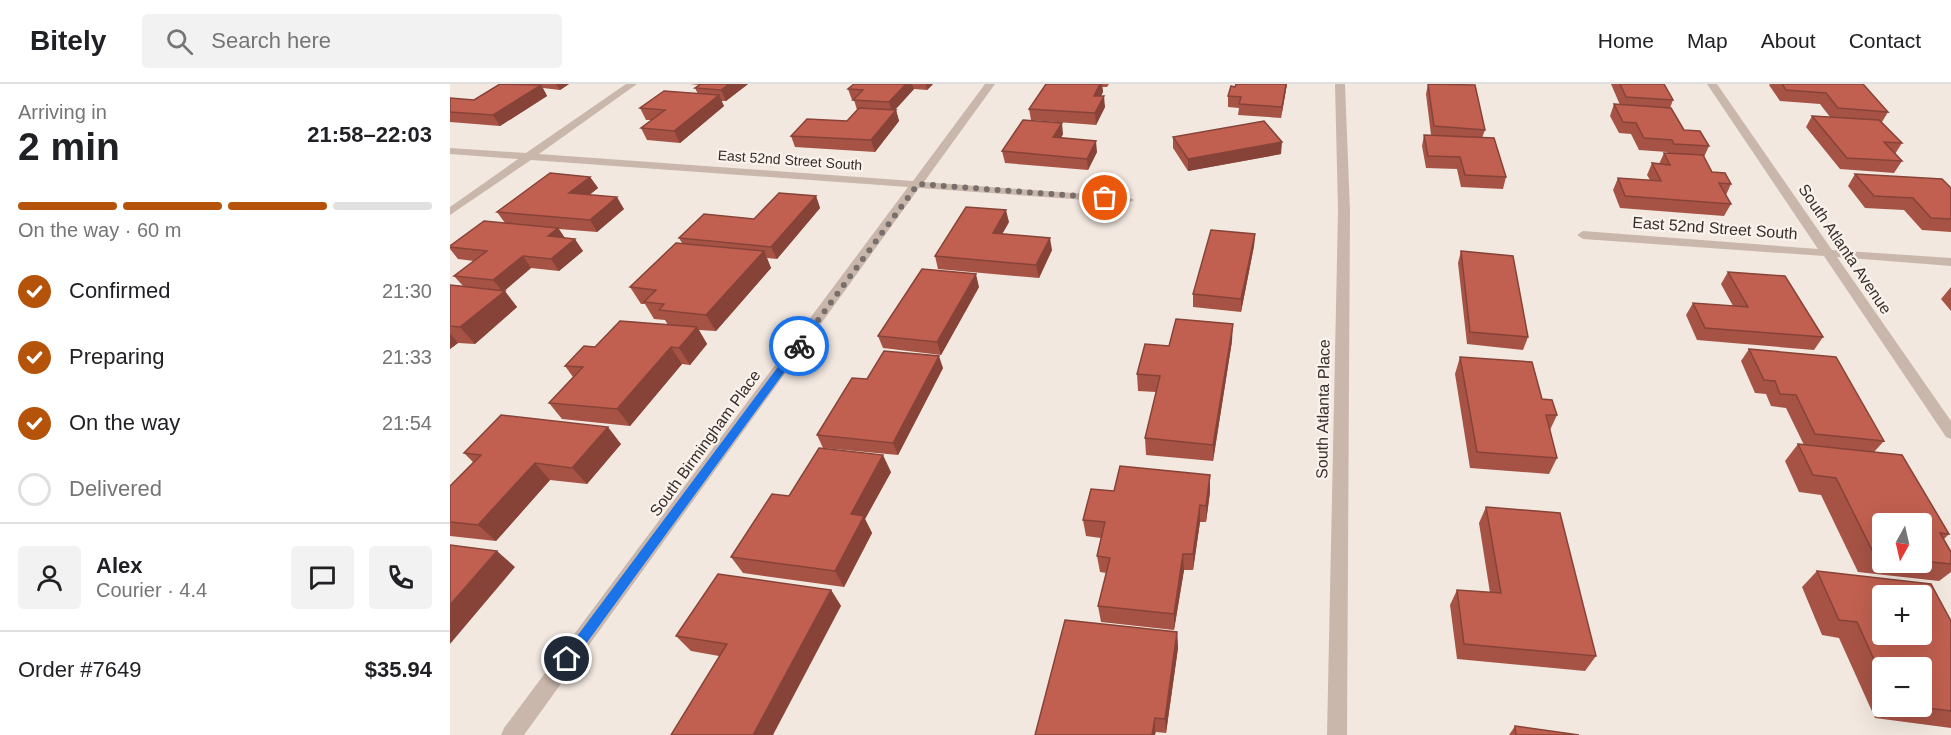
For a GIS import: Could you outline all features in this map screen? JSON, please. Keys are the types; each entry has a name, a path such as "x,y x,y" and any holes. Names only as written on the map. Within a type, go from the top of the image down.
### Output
{"street":[{"path":"450,212 632,84"},
{"name":"South Birmingham Place","path":"511,735 990,84"},
{"name":"South Atlanta Place","path":"1337,735 1344,211 1340,84"},
{"name":"South Atlanta Avenue","path":"1713,84 1951,433"},
{"name":"East 52nd Street South","path":"450,151 1128,200"},
{"name":"East 52nd Street South","path":"1583,235 1951,262"}],"building":[{"path":"500,84 541,85 493,115 450,112 450,98 474,100"},
{"path":"701,84 729,84 721,90 695,88"},
{"path":"854,84 906,84 889,102 853,100 863,90 848,89"},
{"path":"1046,84 1100,84 1094,96 1104,96 1095,113 1029,109"},
{"path":"1236,84 1286,84 1282,107 1239,104 1241,97 1228,96 1231,86 1235,87"},
{"path":"1428,84 1475,85 1485,130 1434,126"},
{"path":"1620,84 1664,84 1673,100 1626,97"},
{"path":"1782,84 1863,84 1888,112 1838,108 1826,93 1786,90"},
{"path":"664,91 719,95 674,131 641,128 665,110 640,108"},
{"path":"1614,104 1671,108 1684,130 1700,131 1709,146 1674,144 1672,140 1644,138 1636,123 1623,122"},
{"path":"859,108 896,110 871,140 791,136 807,119 847,121"},
{"path":"1812,116 1879,120 1902,143 1884,142 1902,161 1847,158"},
{"path":"1023,120 1062,123 1053,137 1096,141 1087,159 1002,151"},
{"path":"1264,121 1282,142 1188,159 1173,137"},
{"path":"1424,135 1494,138 1506,177 1465,175 1460,157 1428,156"},
{"path":"1664,153 1703,155 1712,172 1725,173 1731,184 1719,183 1731,204 1625,196 1618,178 1661,181 1652,163 1670,165"},
{"path":"550,173 590,177 569,193 617,197 590,220 497,212"},
{"path":"1855,174 1942,179 1951,188 1951,219 1931,218 1913,198 1874,196"},
{"path":"779,193 816,196 771,247 679,238 704,214 754,219"},
{"path":"966,207 1006,210 993,233 1050,238 1036,265 935,256"},
{"path":"484,221 558,228 548,236 575,239 551,259 523,256 493,280 454,276 487,251 450,246"},
{"path":"1211,230 1255,234 1241,299 1193,294"},
{"path":"676,243 764,251 706,315 659,310 664,304 644,302 656,290 630,287"},
{"path":"1461,251 1513,256 1528,337 1470,332"},
{"path":"922,269 976,274 937,342 878,336"},
{"path":"1728,272 1785,276 1823,337 1705,328 1693,303 1748,307"},
{"path":"450,285 505,291 460,327 450,326"},
{"path":"1176,319 1233,324 1213,445 1145,438 1160,376 1137,374 1145,344 1169,346"},
{"path":"620,321 697,327 679,348 671,347 617,409 549,403 583,367 565,366 584,346 595,347"},
{"path":"1749,349 1836,357 1884,441 1815,434 1796,395 1780,394 1775,381 1764,380"},
{"path":"884,351 939,356 893,443 817,435 852,378 867,379"},
{"path":"1460,357 1532,362 1542,399 1552,400 1557,415 1546,415 1557,458 1477,452"},
{"path":"501,415 608,427 572,468 535,463 478,525 450,522 450,486 481,455 464,453"},
{"path":"1798,444 1902,455 1949,534 1940,533 1951,552 1951,564 1932,562 1932,513 1872,513 1872,550 1836,478 1813,475"},
{"path":"819,448 883,455 851,514 864,516 835,571 731,557 772,494 789,496"},
{"path":"1120,466 1210,475 1206,506 1200,505 1193,554 1183,554 1174,614 1098,606 1110,558 1097,556 1105,522 1083,520 1091,489 1114,491"},
{"path":"1486,507 1560,513 1596,656 1464,644 1457,590 1501,593"},
{"path":"450,545 497,551 450,605"},
{"path":"1817,571 1931,584 1872,585 1872,645 1932,645 1932,586 1951,621 1951,711 1932,708 1932,657 1873,657 1857,622 1839,620"},
{"path":"718,574 831,590 753,735 671,735 727,644 676,636"},
{"path":"1065,620 1177,632 1165,719 1155,718 1152,735 1035,735"},
{"path":"1515,726 1579,735 1516,735"}],"way so far":[{"path":"799,346 918,184 1105,198"}],"route":[{"path":"567,659 799,346"}]}
